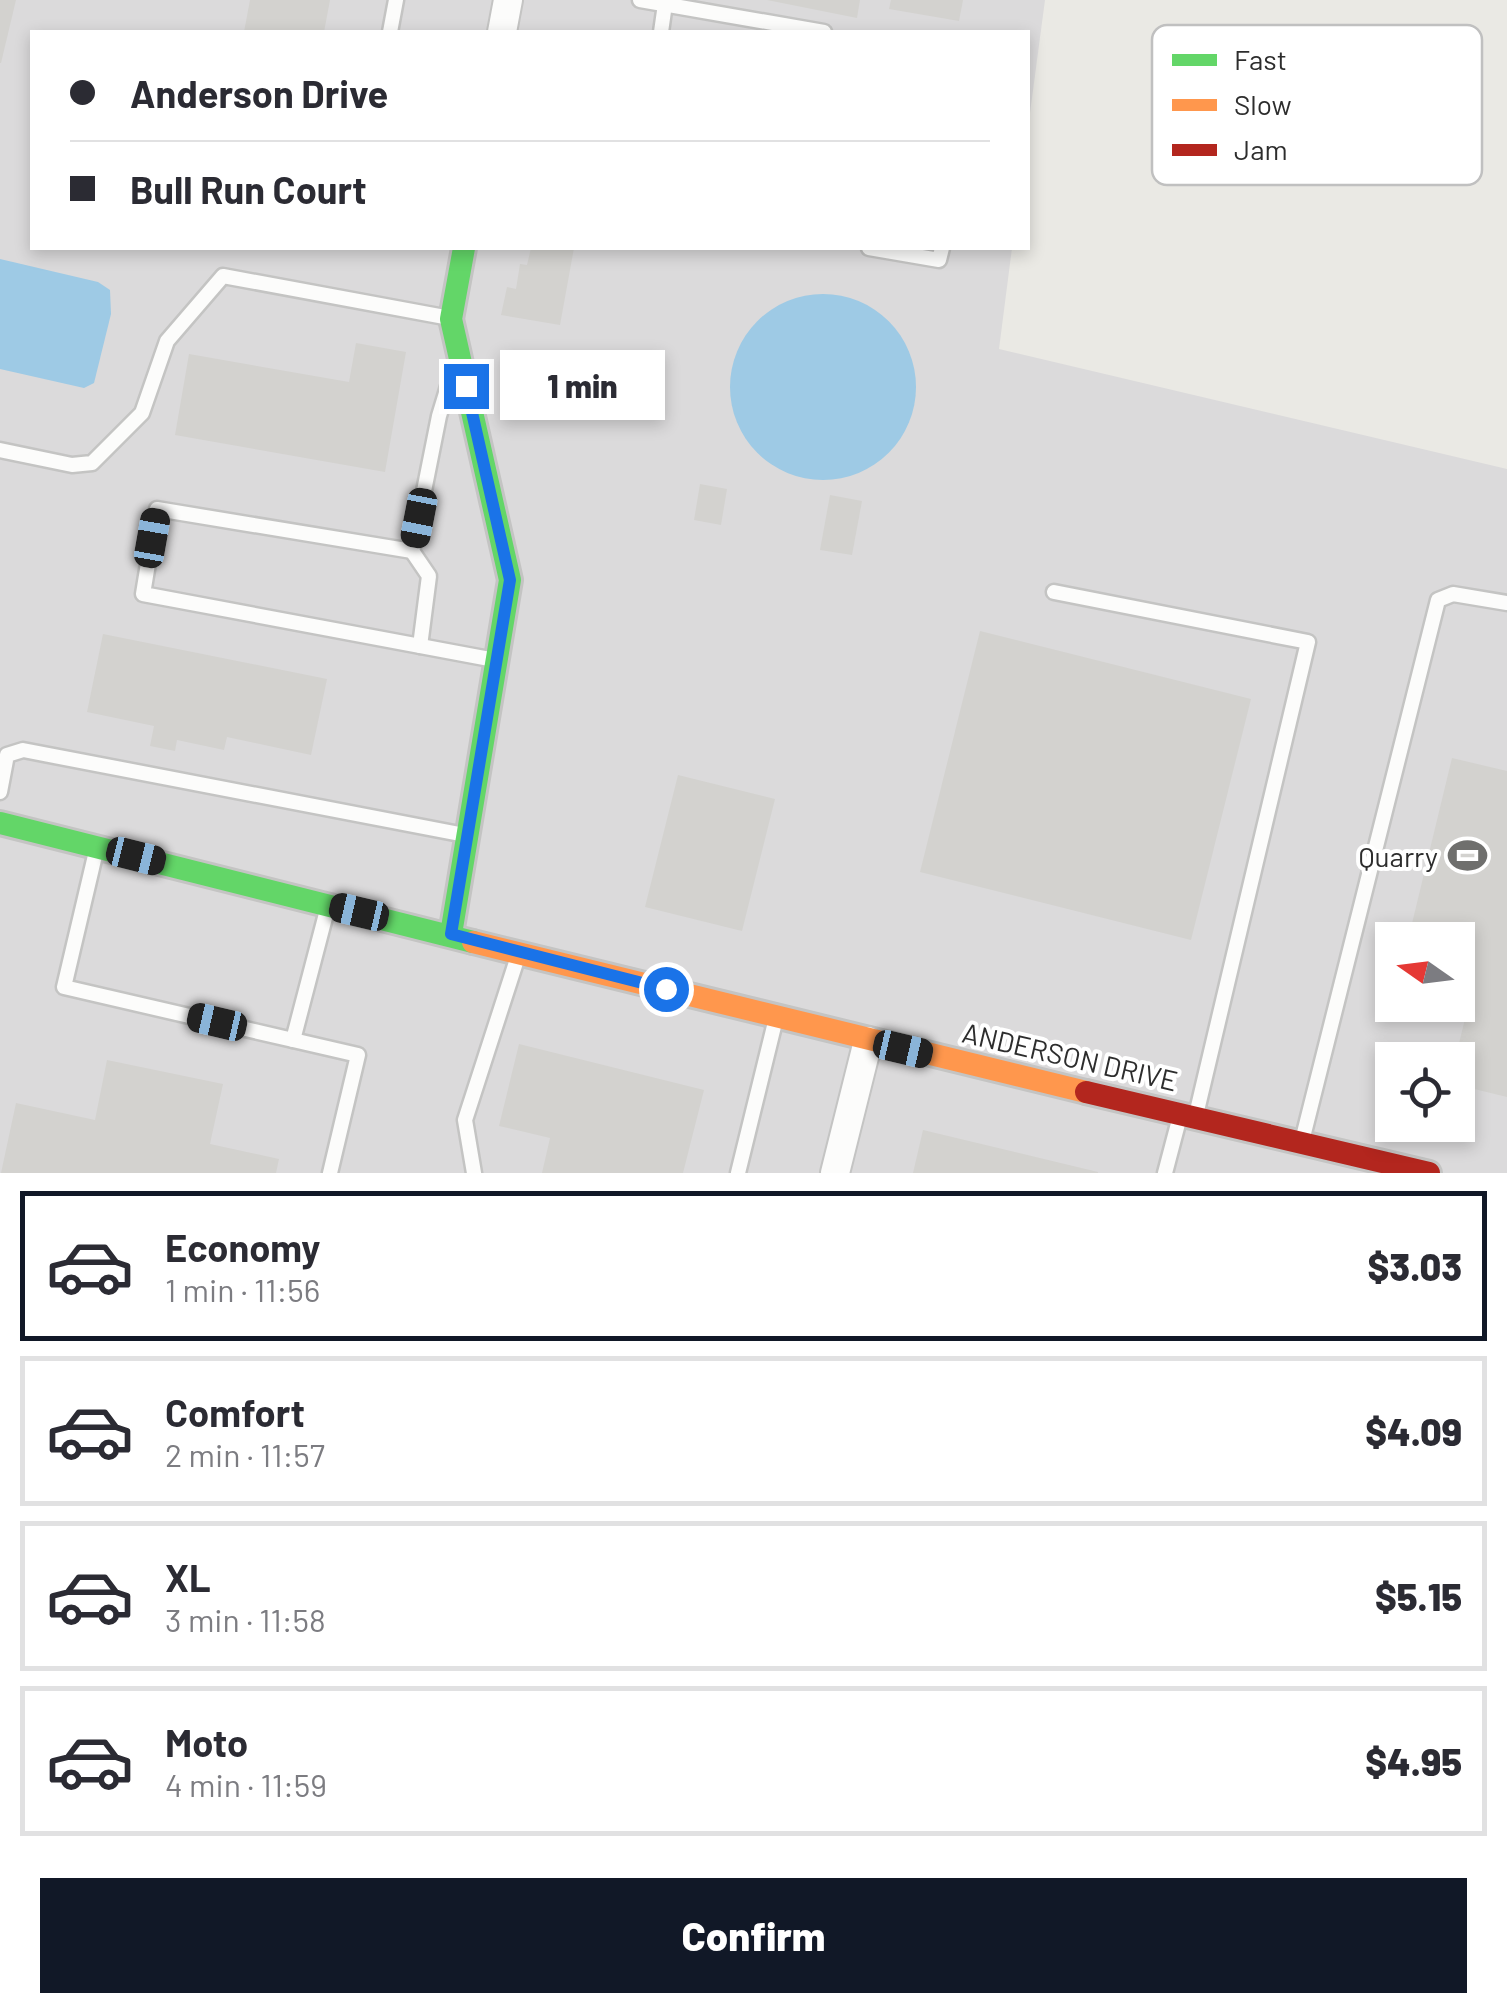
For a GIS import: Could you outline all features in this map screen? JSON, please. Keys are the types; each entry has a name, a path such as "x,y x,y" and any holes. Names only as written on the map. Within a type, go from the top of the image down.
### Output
{"street":[{"path":"502,30 508,0"},
{"path":"451,934 510,580 451,318 464,250"},
{"name":"ANDERSON DRIVE","path":"0,822 868,1041 1302,1142 1340,1162 1429,1173"},
{"path":"835,1173 868,1041"}],"lane":[{"path":"390,30 396,0"},
{"path":"640,0 813,30"},
{"path":"660,30 665,4"},
{"path":"881,250 939,260 942,250"},
{"path":"0,450 72,464 92,464 142,413 167,341 223,276 451,318"},
{"path":"420,646 429,576 412,551 439,416 458,352"},
{"path":"412,551 157,510 143,594 496,660"},
{"path":"1054,592 1308,642 1188,1114 1165,1173"},
{"path":"1302,1142 1438,600 1453,594 1507,604"},
{"path":"0,792 7,755 23,750 467,836"},
{"path":"98,846 64,986 358,1055 330,1173"},
{"path":"294,1040 329,904"},
{"path":"474,1173 466,1120 520,952"},
{"path":"738,1173 777,1017"}],"shaded area":[{"path":"0,0 1045,0 1030,113 1030,30 30,30 30,250 1012,250 999,349 1507,469 1507,1173 0,1173"}],"water":[{"path":"0,259 98,282 110,290 111,314 94,383 84,388 0,369"},
{"path":"823,294 858,301 889,321 909,352 916,387 909,422 889,453 858,473 823,480 788,473 757,453 737,422 730,387 737,352 757,321 788,301"}],"building":[{"path":"0,0 16,0 1,63 0,63"},
{"path":"250,0 330,0 324,30 244,30"},
{"path":"767,0 860,0 857,18"},
{"path":"891,0 963,0 959,21 889,9"},
{"path":"531,250 574,250 560,325 501,315 507,287 516,289 520,264 527,265"},
{"path":"356,343 406,352 385,472 175,435 189,354 349,382"},
{"path":"700,484 727,489 721,525 694,520"},
{"path":"830,495 862,501 852,555 820,550"},
{"path":"980,631 1251,699 1191,940 920,872"},
{"path":"103,634 327,679 311,755 227,737 224,750 177,740 175,751 150,746 154,726 87,712"},
{"name":"Quarry","path":"1452,758 1507,771 1507,1097 1475,1089 1475,1042 1459,1042 1464,1022 1475,1022 1475,922 1412,922"},
{"path":"678,775 775,799 742,931 645,907"},
{"path":"519,1044 704,1090 683,1173 542,1173 550,1138 499,1126"},
{"path":"107,1060 223,1084 210,1144 279,1159 276,1173 1,1173 16,1103 95,1120"},
{"path":"923,1130 1098,1172 1098,1173 913,1173"}],"traffic: fast":[{"path":"451,934 510,580 451,319 464,250"},
{"path":"0,823 473,942"}],"traffic: slow":[{"path":"473,942 1086,1092"}],"traffic: jam":[{"path":"1086,1092 1429,1173"}],"place":[{"name":"Quarry","path":"1468,856"}],"route":[{"path":"466,386 510,580 451,934 666,989"}]}
